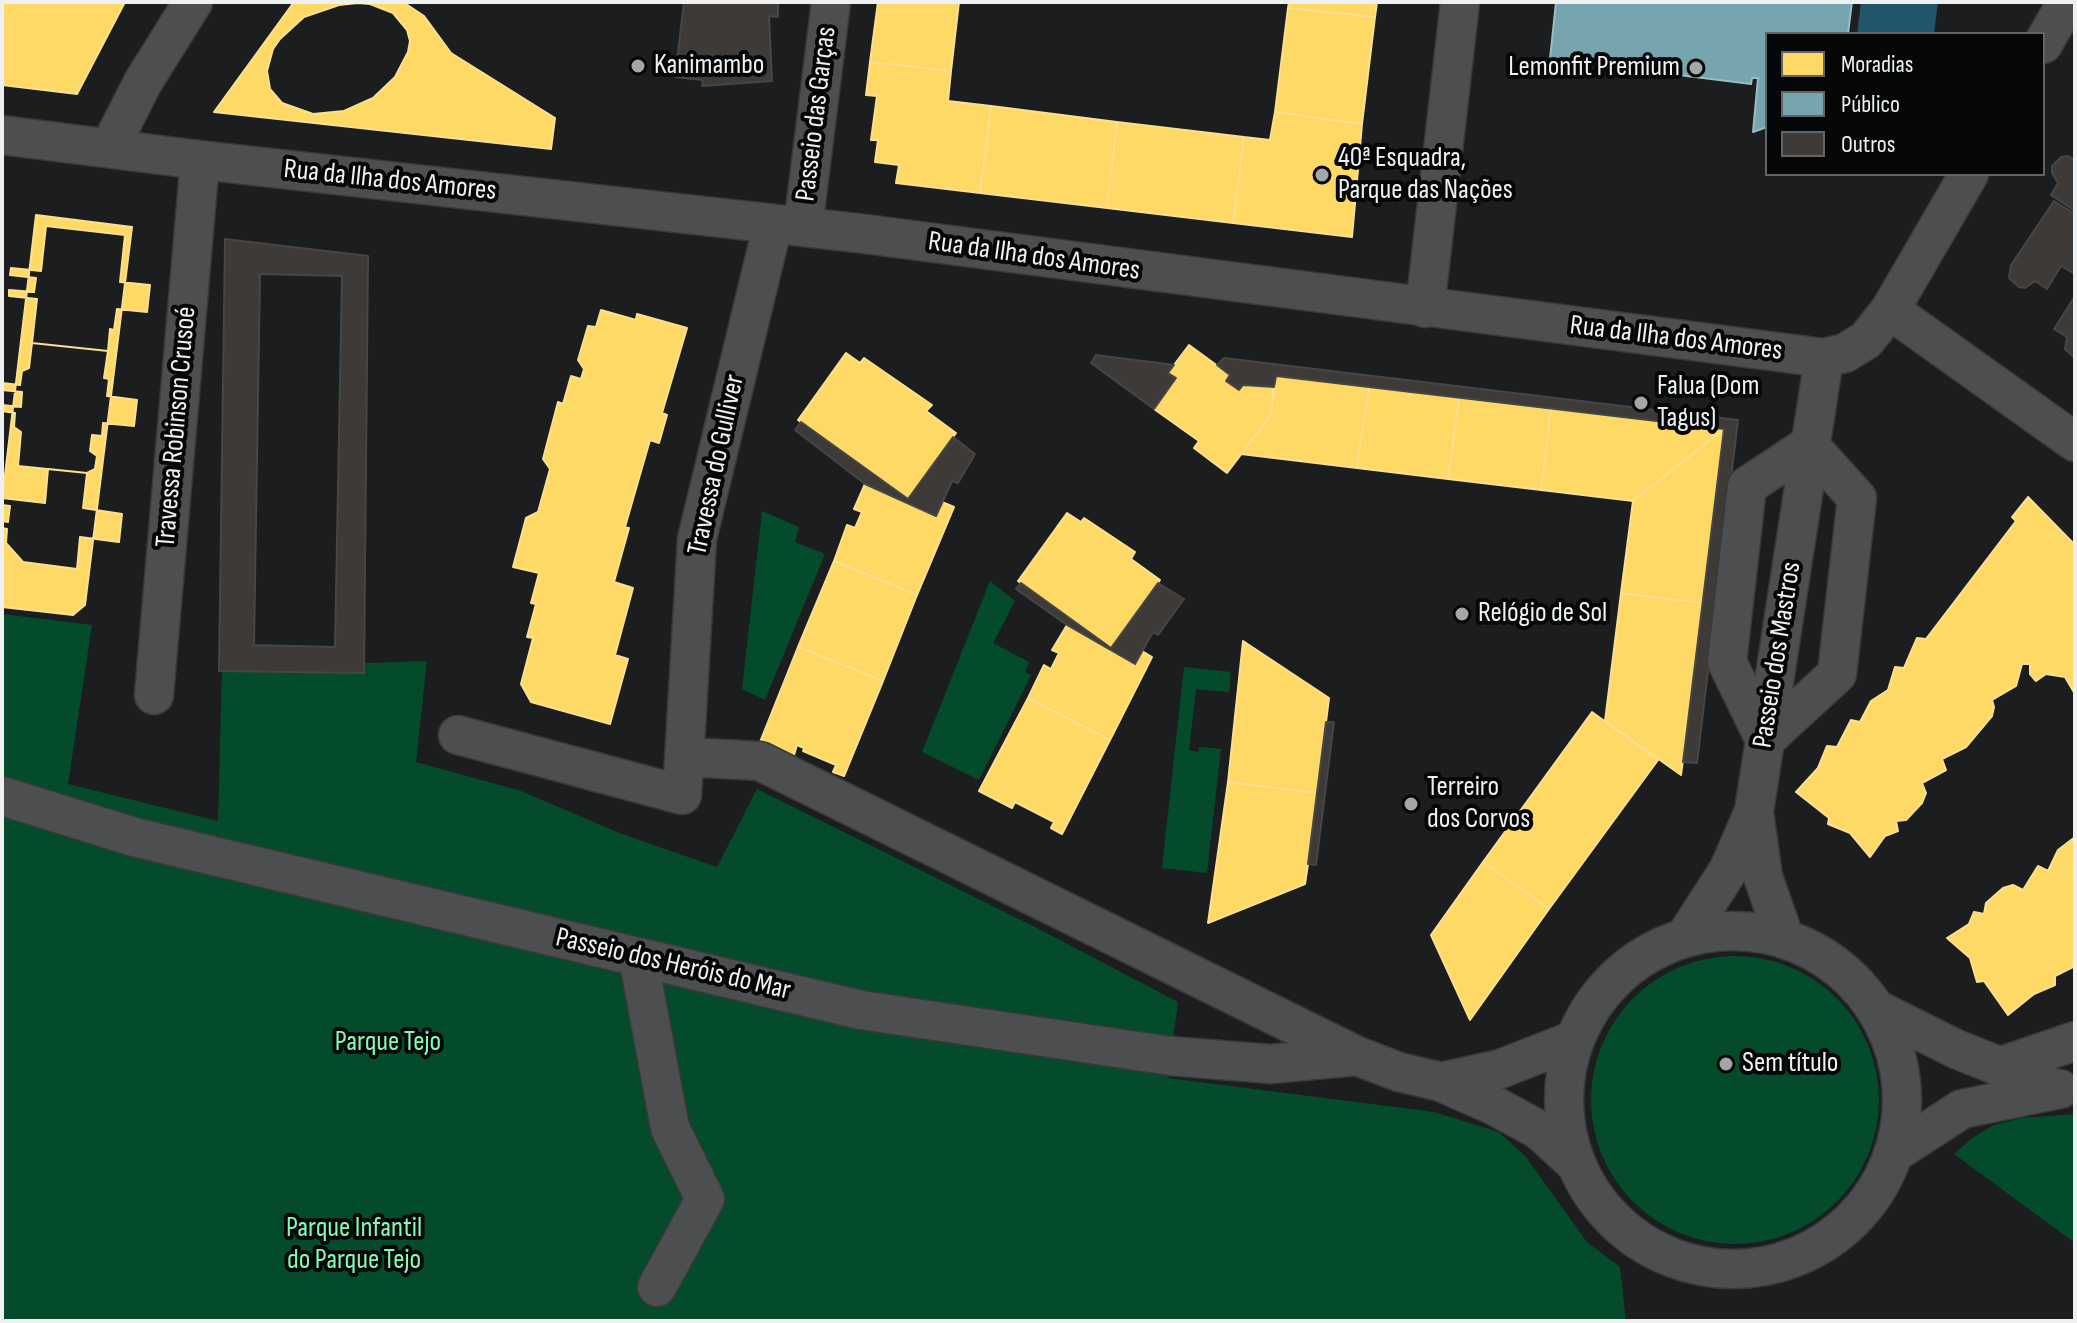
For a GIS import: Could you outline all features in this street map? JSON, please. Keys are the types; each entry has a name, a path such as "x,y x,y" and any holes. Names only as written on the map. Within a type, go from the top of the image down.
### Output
{"street":[{"path":"110,147 143,82 193,2"},
{"name":"Passeio das Garças","path":"788,225 831,2"},
{"path":"1425,308 1460,2"},
{"path":"2045,40 2067,2"},
{"name":"Rua da Ilha dos Amores","path":"2,135 788,225 1824,358 1845,353 1866,340 1890,310 1968,176"},
{"name":"Travessa Robinson Crusoé","path":"154,695 200,160"},
{"name":"Travessa do Gulliver","path":"458,735 682,795 697,539 788,225"},
{"path":"1890,310 2075,442"},
{"name":"Passeio dos Mastros","path":"1686,936 1729,869 1754,811 1824,358"},
{"path":"1809,445 1857,498 1837,674 1765,740 1727,662 1747,486 1809,445"},
{"name":"Passeio dos Heróis do Mar","path":"685,757 760,761 1357,1056 1399,1072 1441,1082 1493,1105 1539,1130 1576,1164"},
{"name":"Passeio dos Heróis do Mar","path":"2,796 134,837 861,1010 1171,1056 1271,1064 1357,1056"},
{"path":"1754,811 1763,877 1784,937"},
{"path":"1735,930 1784,937 1839,965 1880,1011 1903,1079 1897,1151 1867,1206 1820,1248 1760,1270 1697,1268 1639,1244 1594,1200 1576,1164 1563,1124 1563,1091 1574,1040 1600,995 1632,964 1686,936 1735,930"},
{"path":"638,957 670,1128 705,1199 657,1287"},
{"path":"1880,1011 1999,1067 2065,1089"},
{"name":"Passeio dos Heróis do Mar","path":"1441,1082 1500,1069 1574,1040"},
{"path":"1999,1067 2075,1041"},
{"path":"1897,1151 1962,1109 2065,1089"}],"green space":[{"path":"762,511 799,527 795,542 825,554 765,700 742,689"},
{"path":"990,581 1015,601 993,643 1029,662 1025,672 1031,675 979,780 922,752"},
{"name":"Parque Tejo","path":"2,614 92,625 68,784 218,821 222,668 427,661 416,762 521,791 622,834 717,867 757,789 1178,1002 1168,1078 1434,1112 1499,1132 1526,1157 1587,1242 1620,1267 1626,1321 2,1321"},
{"path":"1184,667 1231,672 1229,692 1196,689 1189,750 1198,752 1199,747 1221,749 1207,873 1162,868"},
{"path":"1721,956 1749,956 1777,962 1803,973 1827,988 1847,1008 1873,1058 1879,1100 1877,1128 1862,1168 1847,1192 1827,1212 1777,1238 1749,1244 1721,1244 1693,1238 1667,1227 1643,1212 1623,1192 1597,1142 1591,1114 1591,1086 1597,1058 1608,1032 1623,1008 1643,988 1693,962"},
{"path":"2075,1114 2075,1243 1954,1154 1994,1125 2021,1118"}],"water":[{"path":"1861,2 1938,2 1934,32 1857,32"}],"building: Moradias":[{"path":"2,2 125,2 77,94 2,85"},
{"path":"294,2 403,2 424,16 451,53 555,118 551,149 214,112"},
{"path":"878,2 959,2 951,71 870,62"},
{"path":"1289,2 1377,2 1375,17 1288,8"},
{"path":"358,3 393,13 407,30 410,41 408,52 395,77 373,98 344,111 313,114 282,103 270,89 267,71 273,49 280,39 304,17 339,5"},
{"path":"1288,8 1375,17 1362,124 1275,112"},
{"path":"870,62 951,71 948,101 991,106 980,193 896,183 899,165 875,162 878,140 871,140 877,96 866,95"},
{"path":"991,106 1117,122 1107,208 980,193"},
{"path":"1275,112 1362,124 1352,237 1233,223 1244,137 1270,140"},
{"path":"1117,122 1244,137 1233,223 1107,208"},
{"path":"36,215 132,227 85,605 73,615 2,607 2,500"},
{"path":"46,226 125,235 120,282 150,285 147,312 117,309 114,330 110,329 108,351 32,343 37,299 9,296 9,290 34,292 36,278 10,275 11,268 41,271"},
{"path":"601,310 636,320 637,314 687,328 662,413 667,415 659,443 650,440 625,527 629,528 614,582 633,588 615,655 628,659 610,724 531,702 521,684 533,638 527,637 536,604 531,603 539,573 513,567 526,518 538,512 550,469 543,459 558,402 563,404 571,376 581,379 584,369 578,360 588,326 596,327"},
{"path":"32,343 108,351 104,378 109,379 107,396 137,400 134,426 103,423 102,436 92,435 90,451 97,456 95,469 87,473 18,466 21,432 14,427 15,413 2,411 2,405 21,407 22,392 2,390 2,383 20,385 22,371 29,368"},
{"path":"1189,345 1230,375 1226,381 1239,390 1243,385 1274,387 1271,415 1227,473 1194,448 1199,441 1154,409 1176,378 1168,373"},
{"path":"846,353 860,363 864,358 932,405 926,411 956,433 908,499 798,420"},
{"path":"1276,376 1369,386 1357,468 1241,454 1271,415"},
{"path":"1369,386 1459,398 1448,479 1357,468"},
{"path":"1459,398 1551,409 1541,490 1448,479"},
{"path":"1551,409 1724,429 1633,501 1541,490"},
{"path":"1724,429 1703,603 1621,593 1633,501"},
{"path":"48,469 87,473 83,508 122,514 119,542 80,537 77,569 23,562 6,543 7,529 2,528 2,521 8,522 10,506 2,505 2,498 45,503"},
{"path":"865,484 936,516 942,502 954,507 917,595 834,561 847,525 855,528 862,512 854,509"},
{"path":"2028,497 2075,545 2075,694 2065,677 2046,674 2036,681 2030,674 2030,664 2022,664 2016,686 1992,700 1992,716 1966,747 1942,759 1946,770 1922,783 1926,793 1922,803 1906,820 1896,821 1898,831 1885,836 1870,857 1850,833 1828,824 1829,818 1796,792 1818,768 1827,746 1837,747 1851,720 1860,722 1871,701 1888,690 1895,667 1904,668 1917,638 1926,639 2016,521 2012,517"},
{"path":"1067,513 1081,522 1084,518 1135,552 1131,559 1160,580 1111,648 1018,581"},
{"path":"834,561 917,595 883,681 798,647"},
{"path":"1621,593 1703,603 1681,775 1605,721"},
{"path":"1067,625 1135,664 1142,651 1152,657 1110,740 1028,698 1044,665 1051,669 1059,653 1052,650"},
{"path":"1243,641 1329,698 1317,793 1228,782"},
{"path":"798,647 883,681 844,776 833,772 836,765 803,751 804,748 797,745 794,755 760,742"},
{"path":"1028,698 1110,740 1062,834 1051,828 1054,822 1015,802 1012,808 979,791"},
{"path":"1592,712 1658,760 1549,909 1483,862"},
{"path":"1228,782 1317,793 1308,864 1305,884 1208,923"},
{"path":"2075,837 2075,966 2055,976 2055,985 2034,994 2008,1015 1984,981 1977,982 1970,958 1947,938 1969,924 1974,912 1984,914 1986,903 2003,888 2013,885 2023,890 2038,866 2048,871 2058,850"},
{"path":"1483,862 1549,909 1470,1020 1431,935"}],"building: Público":[{"name":"Lemonfit Premium","path":"1556,2 1852,2 1848,32 1765,32 1765,128 1753,132 1758,78 1752,78 1751,84 1550,59"}],"building: Outros":[{"path":"684,2 778,2 778,17 769,16 772,81 702,86 703,80 675,77"},
{"path":"2061,157 2075,160 2075,211 2051,195 2058,183 2052,166"},
{"path":"2054,201 2075,214 2075,274 2061,266 2047,289 2035,281 2025,288 2019,287 2009,278 2011,265"},
{"path":"225,239 368,256 364,673 219,671"},
{"path":"260,274 342,276 335,647 254,645"},
{"path":"2075,296 2075,358 2065,349 2067,337 2054,329"},
{"path":"1096,355 1174,365 1168,373 1176,378 1154,409 1091,363"},
{"path":"1224,358 1738,420 1697,763 1683,762 1724,429 1276,376 1274,387 1243,385 1239,390 1226,381 1230,375 1217,365"},
{"path":"801,422 908,499 953,437 975,454 958,483 952,481 936,516 865,484 795,430"},
{"path":"1021,583 1111,648 1158,583 1184,599 1158,635 1153,632 1135,664 1067,625 1016,589"},
{"path":"1326,722 1334,722 1316,865 1308,864"}],"place":[{"name":"Kanimambo","path":"638,66"},
{"name":"Lemonfit Premium","path":"1696,68"},
{"name":"40ª Esquadra, Parque das Nações","path":"1322,175"},
{"name":"Falua (Dom Tagus)","path":"1641,403"},
{"name":"Relógio de Sol","path":"1462,614"},
{"name":"Terreiro dos Corvos","path":"1411,804"},
{"name":"Sem título","path":"1726,1064"}],"park label":[{"name":"Parque Infantil do Parque Tejo","path":"354,1245"}]}
